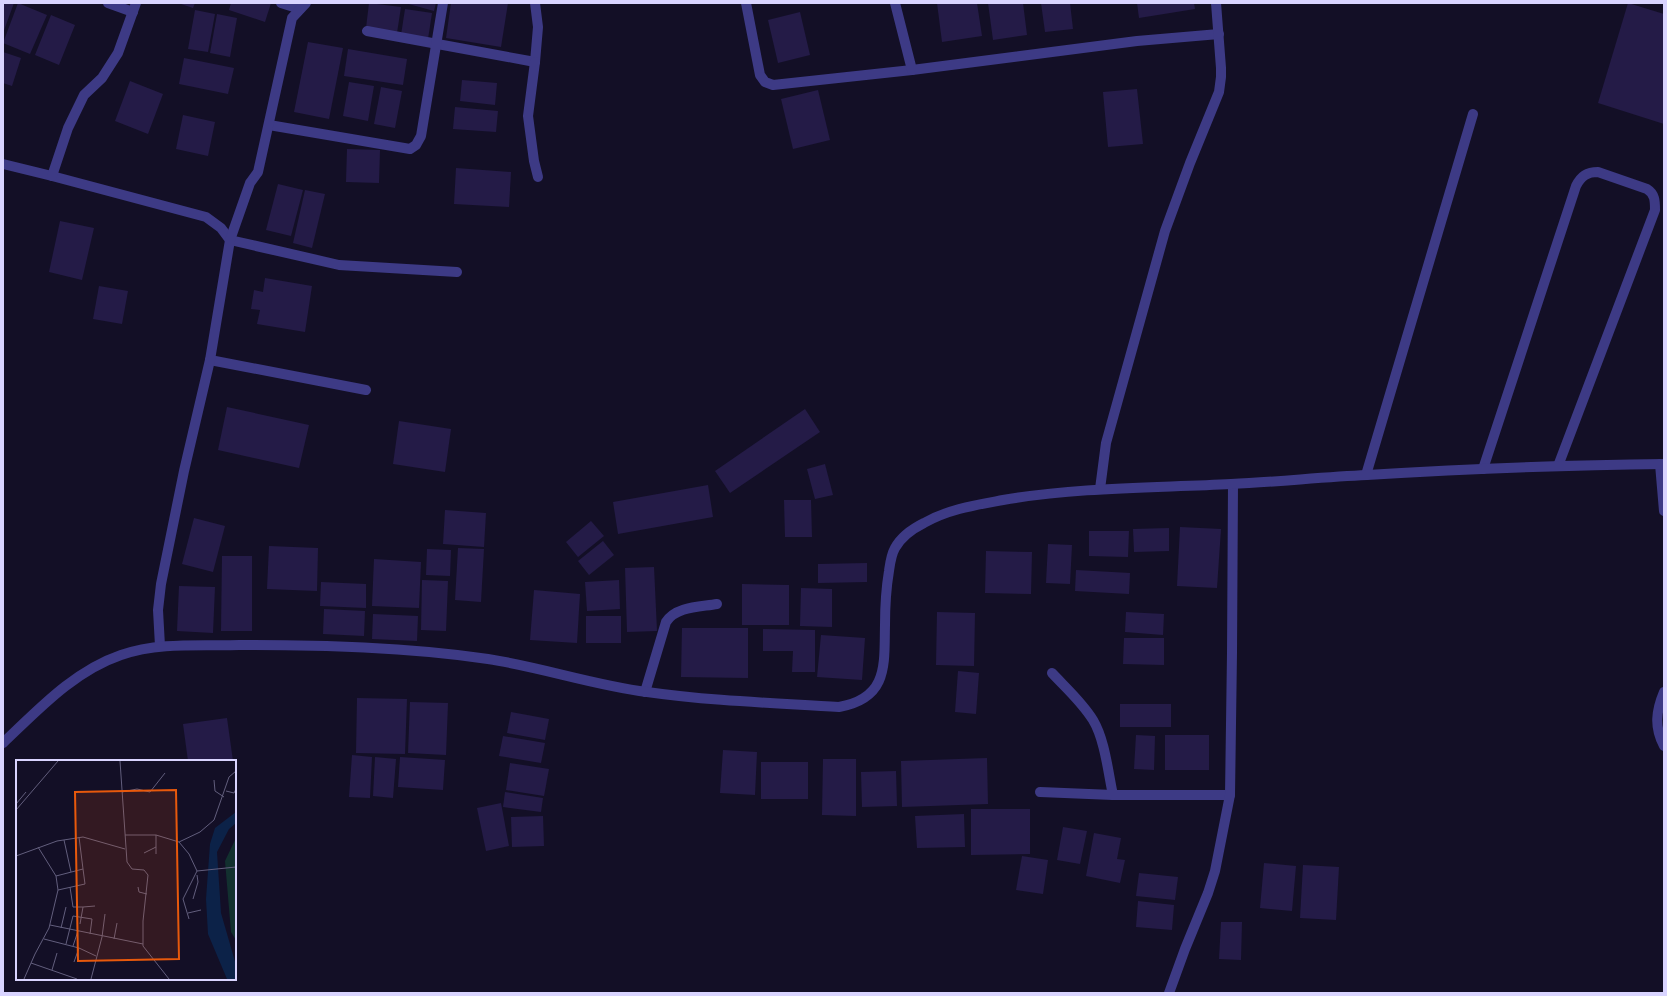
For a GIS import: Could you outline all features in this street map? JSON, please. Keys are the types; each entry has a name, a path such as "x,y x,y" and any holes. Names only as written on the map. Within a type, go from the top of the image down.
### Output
{"street":[{"path":"52,176 71,121 84,95 102,78 118,53 134,8 108,3"},
{"path":"281,3 303,6"},
{"path":"269,125 410,149 416,145 422,136 443,3"},
{"path":"535,3 538,27 528,116 534,162 538,177"},
{"path":"746,3 760,75 767,84 773,85 912,70 1129,42 1219,34"},
{"path":"895,3 912,70"},
{"path":"1100,486 1106,443 1165,231 1190,163 1219,92 1221,77 1216,3"},
{"path":"160,646 158,610 161,584 184,471 195,431 210,360 230,240 250,183 258,172 292,18 303,6"},
{"path":"367,31 436,45 535,62"},
{"path":"1366,475 1473,114"},
{"path":"3,164 206,218 221,228 230,240 339,265 457,272"},
{"path":"1483,469 1576,186 1582,176 1591,172 1598,172 1647,188 1652,192 1655,210 1558,466"},
{"path":"210,360 366,390"},
{"path":"3,743 49,699 94,666 137,650 160,646 272,645 382,649 488,659 645,692 708,699 839,707 853,704 868,694 879,681 883,672 886,594 890,566 895,548 911,532 923,523 939,515 965,507 1100,486 1232,484 1483,469 1662,464 1664,511"},
{"path":"1169,993 1212,878 1230,795 1232,484"},
{"path":"645,692 666,622 669,617 678,611 717,604"},
{"path":"1052,673 1084,707 1093,720 1100,739 1113,794"},
{"path":"1664,692 1658,707 1657,722 1659,736 1664,746"},
{"path":"1040,792 1230,795"}],"building":[{"path":"3,3 14,3 3,33"},
{"path":"18,3 47,15 30,54 3,43"},
{"path":"178,3 195,3 193,8"},
{"path":"231,3 271,3 265,22 229,10"},
{"path":"369,3 401,7 397,33 366,28"},
{"path":"405,3 436,3 434,11"},
{"path":"451,3 508,3 501,47 446,38"},
{"path":"937,3 977,3 982,36 942,42"},
{"path":"988,3 1023,3 1027,35 993,40"},
{"path":"1041,3 1070,3 1073,29 1045,32"},
{"path":"1137,3 1194,3 1195,9 1139,18"},
{"path":"1628,3 1664,14 1664,124 1598,103"},
{"path":"405,9 432,13 428,39 401,35"},
{"path":"195,10 215,14 208,52 188,49"},
{"path":"800,12 810,55 778,63 768,20"},
{"path":"217,14 237,18 230,57 210,53"},
{"path":"51,15 75,25 59,65 35,55"},
{"path":"308,42 343,48 329,119 294,112"},
{"path":"348,49 407,59 403,85 344,76"},
{"path":"3,52 21,58 12,86 3,83"},
{"path":"184,58 234,68 228,94 179,84"},
{"path":"462,80 497,83 495,105 460,101"},
{"path":"130,81 163,94 148,134 115,121"},
{"path":"349,82 374,86 368,121 343,116"},
{"path":"381,87 402,91 395,128 374,124"},
{"path":"1137,89 1143,144 1108,147 1103,92"},
{"path":"818,90 830,140 793,149 781,99"},
{"path":"455,107 498,111 496,132 453,129"},
{"path":"183,115 215,122 208,156 176,149"},
{"path":"347,149 380,150 379,183 346,182"},
{"path":"456,168 511,172 509,207 454,204"},
{"path":"278,184 303,190 291,236 266,230"},
{"path":"305,190 325,194 312,248 293,243"},
{"path":"60,221 94,228 82,280 49,272"},
{"path":"265,278 312,286 305,332 257,324 260,310 251,309 254,290 263,292"},
{"path":"99,286 128,291 122,324 93,319"},
{"path":"227,407 309,425 299,468 218,450"},
{"path":"805,409 820,432 730,493 715,471"},
{"path":"399,421 451,429 445,472 393,464"},
{"path":"825,464 833,495 815,499 807,469"},
{"path":"708,485 713,517 618,534 613,502"},
{"path":"784,500 811,500 812,537 785,537"},
{"path":"445,510 486,513 484,547 443,544"},
{"path":"194,518 225,526 213,572 182,564"},
{"path":"591,521 604,536 578,557 566,542"},
{"path":"1180,527 1221,529 1217,588 1177,586"},
{"path":"1169,528 1169,551 1134,552 1133,529"},
{"path":"1089,531 1129,531 1128,557 1089,556"},
{"path":"603,541 614,555 589,575 578,561"},
{"path":"1048,544 1072,545 1070,584 1046,583"},
{"path":"269,546 318,548 317,591 267,589"},
{"path":"458,548 484,549 481,602 455,600"},
{"path":"427,549 451,550 450,576 426,575"},
{"path":"986,551 1032,552 1031,594 985,593"},
{"path":"222,556 252,556 252,631 221,631"},
{"path":"374,559 421,562 419,608 372,606"},
{"path":"867,563 867,582 818,583 818,564"},
{"path":"654,567 657,631 627,632 625,568"},
{"path":"1076,570 1130,573 1129,594 1075,591"},
{"path":"422,580 448,581 446,631 421,630"},
{"path":"619,580 620,609 587,611 585,582"},
{"path":"321,582 366,584 366,608 320,606"},
{"path":"742,584 789,585 789,625 742,625"},
{"path":"179,586 215,587 213,633 177,631"},
{"path":"801,588 832,589 832,627 800,626"},
{"path":"534,590 580,594 577,643 530,640"},
{"path":"324,609 365,611 364,636 323,634"},
{"path":"937,612 975,613 974,666 936,665"},
{"path":"1126,612 1164,614 1163,635 1125,632"},
{"path":"373,614 418,616 417,641 372,639"},
{"path":"586,616 621,616 621,643 586,643"},
{"path":"682,628 748,628 748,678 681,677"},
{"path":"763,629 815,630 815,672 792,672 793,651 763,651"},
{"path":"821,635 865,638 862,680 817,677"},
{"path":"1124,638 1164,638 1164,665 1123,664"},
{"path":"958,671 979,673 976,714 955,712"},
{"path":"357,698 407,699 405,754 356,753"},
{"path":"410,702 448,703 446,755 408,753"},
{"path":"1120,704 1171,704 1171,727 1120,727"},
{"path":"511,712 549,719 545,740 507,733"},
{"path":"227,718 233,760 188,760 183,724"},
{"path":"1136,735 1155,736 1154,770 1134,769"},
{"path":"1165,735 1209,735 1209,770 1165,770"},
{"path":"503,736 545,743 541,763 499,756"},
{"path":"723,750 757,752 755,795 720,793"},
{"path":"352,755 372,757 370,798 349,797"},
{"path":"375,757 396,759 393,798 373,796"},
{"path":"400,757 445,760 443,790 398,787"},
{"path":"987,758 988,804 902,807 901,761"},
{"path":"823,759 856,759 856,816 822,815"},
{"path":"761,762 808,762 808,799 761,799"},
{"path":"510,763 549,769 544,796 506,790"},
{"path":"896,771 897,806 862,807 861,772"},
{"path":"505,792 543,798 541,812 503,807"},
{"path":"501,803 509,846 486,851 477,808"},
{"path":"971,809 1030,809 1030,854 971,855"},
{"path":"964,814 965,847 917,848 915,816"},
{"path":"543,816 544,846 512,847 511,817"},
{"path":"1063,827 1087,831 1080,864 1057,860"},
{"path":"1094,833 1121,838 1117,859 1125,860 1120,883 1086,876"},
{"path":"1022,856 1048,860 1043,894 1016,890"},
{"path":"1264,863 1296,866 1292,911 1260,908"},
{"path":"1303,865 1339,867 1336,920 1300,918"},
{"path":"1139,873 1178,877 1175,900 1136,896"},
{"path":"1138,901 1174,905 1172,930 1136,927"},
{"path":"1221,922 1242,922 1241,960 1219,959"}]}
